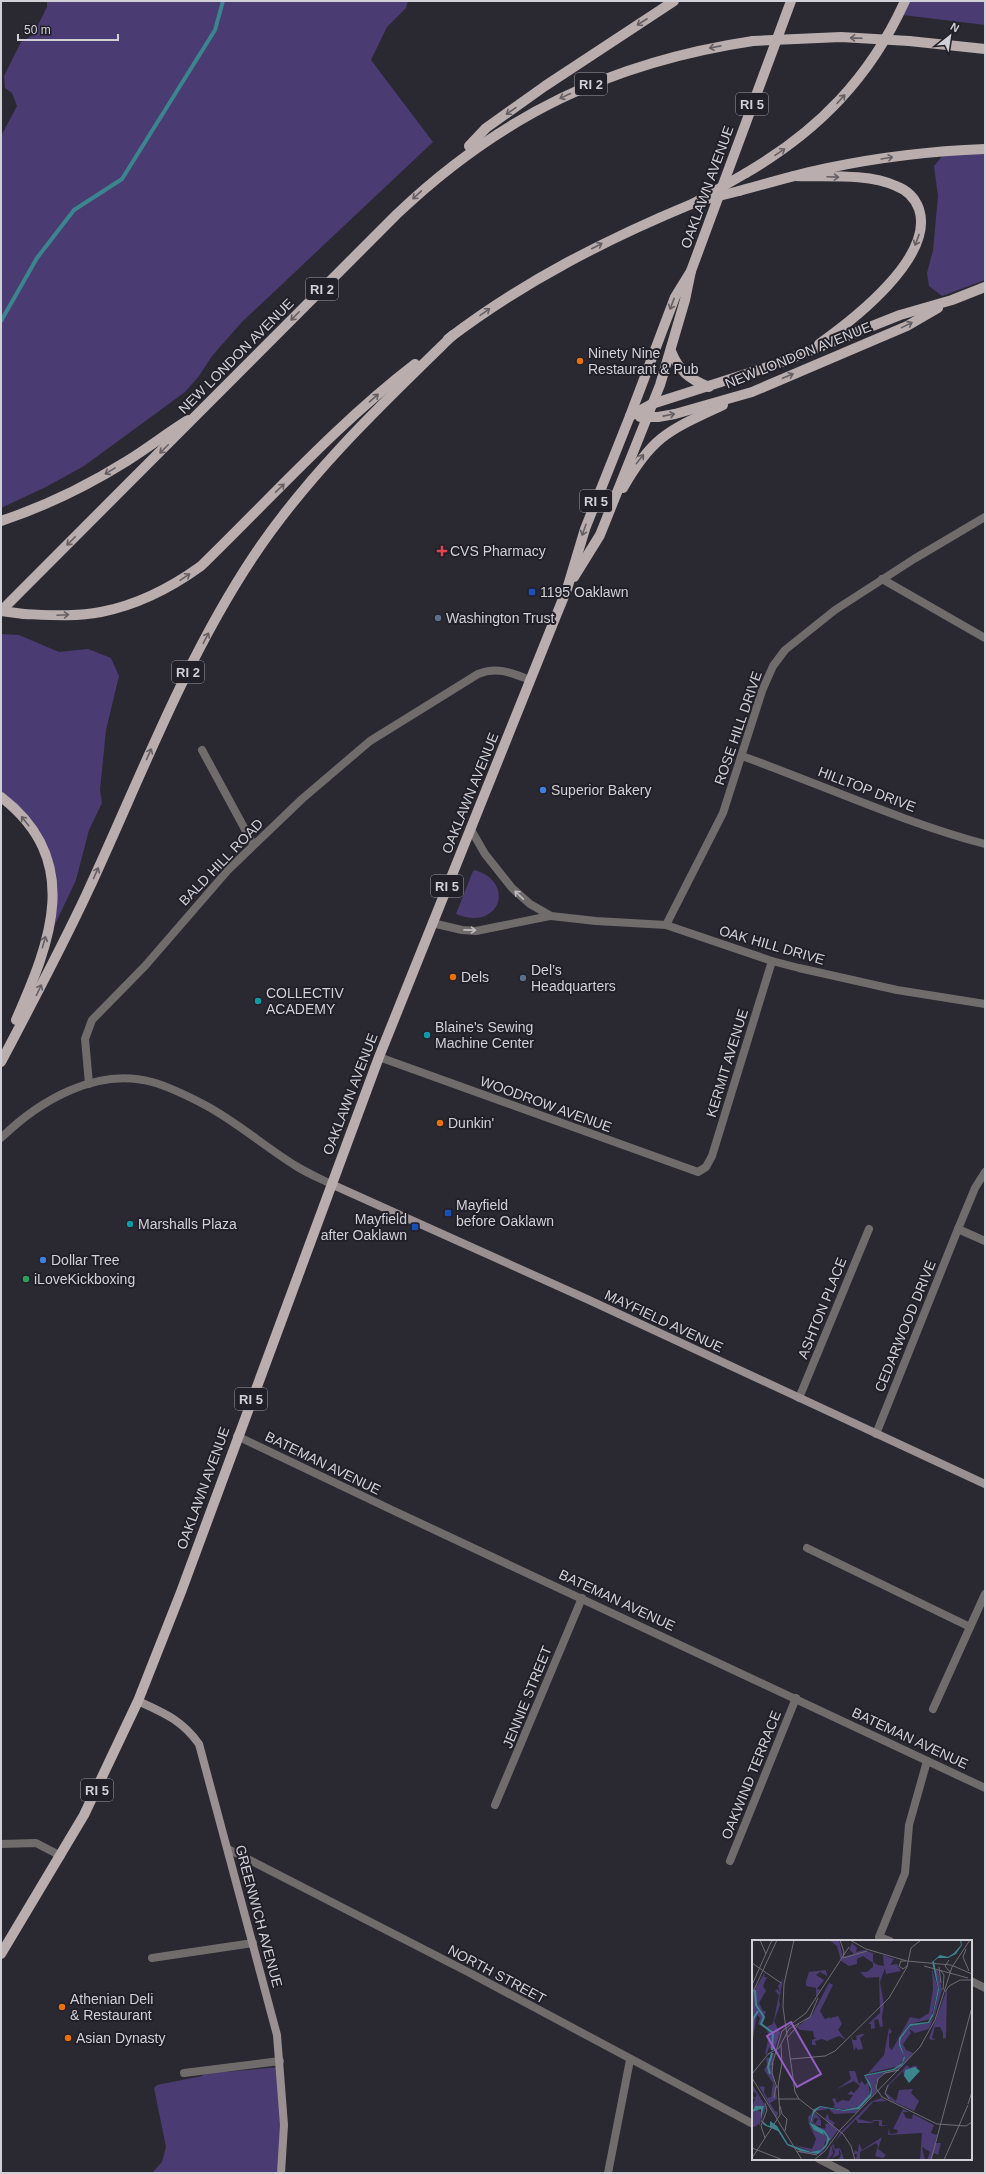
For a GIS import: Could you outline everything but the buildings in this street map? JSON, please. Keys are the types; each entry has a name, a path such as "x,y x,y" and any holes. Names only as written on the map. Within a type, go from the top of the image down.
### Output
{"main road":[{"path":"446,169 486,128 564,73 674,1"},
{"name":"OAKLAWN AVENUE","path":"567,589 600,535 613,505 621,477 652,404 686,300 691,271 791,1"},
{"path":"694,203 794,143 829,112 875,55 905,1"},
{"name":"NEW LONDON AVENUE","path":"1,611 201,412 378,232 446,169 500,131 555,101 621,72 685,53 753,41 841,37 909,41 985,49"},
{"name":"RI 2","path":"1,1062 88,892 151,750 191,666 217,617 253,556 298,496 353,435 453,335 516,292 556,268 623,233 694,203 794,176 903,155 985,149"},
{"path":"794,176 865,178 897,186 912,196 917,204 921,223 921,230 914,248 884,288 845,325 804,354"},
{"name":"OAKLAWN AVENUE","path":"138,1701 172,1615 237,1436 285,1312 379,1057 567,589 584,529 630,416 675,297 691,271"},
{"name":"NEW LONDON AVENUE","path":"630,416 652,404 709,387 804,354 900,315 952,300 985,287"},
{"name":"NEW LONDON AVENUE","path":"630,416 646,417 675,414 752,392 907,326 952,300"},
{"path":"1,611 24,614 59,615 101,612 155,594 183,579 201,566 319,449 372,400 453,335"},
{"path":"670,351 679,368 685,375 709,387"},
{"path":"613,505 639,461 657,441 686,421 752,392"},
{"path":"1,521 36,510 69,494 129,460 159,437 201,412"},
{"path":"1,797 23,818 43,845 52,873 54,900 52,916 30,989 1,1057"},
{"name":"MAYFIELD AVENUE","path":"331,1184 596,1303 985,1484"},
{"name":"GREENWICH AVENUE","path":"138,1701 178,1721 200,1744 277,2035 284,2125 281,2173"},
{"name":"RI 5","path":"1,1954 61,1856 88,1808 138,1701"}],"street":[{"name":"ROSE HILL DRIVE","path":"666,925 723,813 762,691 773,666 785,650 835,610 882,579 985,517"},
{"path":"882,579 985,638"},
{"name":"BALD HILL ROAD","path":"89,1084 85,1039 92,1020 145,966 206,894 253,844 302,799 370,741 478,674 493,669 503,670 530,680"},
{"path":"202,750 253,844"},
{"name":"HILLTOP DRIVE","path":"742,756 790,773 844,796 985,844"},
{"name":"OAK HILL DRIVE","path":"470,828 485,854 512,888 530,904 551,916"},
{"name":"OAK HILL DRIVE","path":"432,924 462,930 476,931 551,916 596,921 666,925 772,961 897,990 985,1004"},
{"name":"KERMIT AVENUE","path":"703,1170 712,1156 772,961"},
{"name":"WOODROW AVENUE","path":"379,1057 698,1172 703,1170"},
{"path":"1,1138 50,1100 89,1084 133,1079 151,1082 180,1093 212,1110 297,1167 331,1184"},
{"name":"CEDARWOOD DRIVE","path":"876,1434 975,1188 985,1172"},
{"name":"ASHTON PLACE","path":"799,1398 869,1228"},
{"path":"958,1229 985,1241"},
{"name":"BATEMAN AVENUE","path":"237,1436 371,1501 796,1698 985,1788"},
{"path":"807,1548 970,1628"},
{"path":"933,1709 985,1594"},
{"name":"JENNIE STREET","path":"495,1805 582,1598"},
{"name":"OAKWIND TERRACE","path":"730,1861 796,1698"},
{"path":"887,1940 879,1937 905,1873 909,1825 927,1761"},
{"path":"1,1844 36,1843 61,1856"},
{"name":"NORTH STREET","path":"228,1849 461,1969 752,2123"},
{"path":"152,1958 253,1943"},
{"path":"972,1982 985,1988"},
{"path":"608,2173 630,2060"},
{"path":"184,2073 280,2061"},
{"path":"821,2160 846,2173"}],"shaded area":[{"path":"47,1 408,1 406,8 387,27 371,60 433,142 242,322 212,356 199,376 185,392 84,466 46,487 1,508 1,136 17,106 12,93 5,88 4,76 21,42 33,35 47,7"},
{"path":"909,1 985,1 985,25 903,15"},
{"path":"985,152 985,280 942,296 929,286 927,273 933,250 938,196 934,166 944,154"},
{"path":"1,634 19,635 59,652 88,649 111,658 119,676 106,730 100,790 102,803 89,830 76,880 50,935 46,847 1,795"},
{"path":"475,870 488,876 496,885 499,894 497,904 492,911 483,917 471,918 456,914 473,871"},
{"path":"281,2067 282,2173 152,2173 162,2162 166,2147 154,2088 157,2085 202,2076 204,2074"}],"waterway":[{"path":"1,321 37,258 74,210 122,179 215,30 223,1"}],"place":[{"name":"Ninety Nine Restaurant & Pub","path":"580,361"},
{"name":"CVS Pharmacy","path":"442,551"},
{"name":"1195 Oaklawn","path":"532,592"},
{"name":"Washington Trust","path":"438,618"},
{"name":"Superior Bakery","path":"543,790"},
{"name":"Dels","path":"453,977"},
{"name":"Del’s Headquarters","path":"523,978"},
{"name":"COLLECTIV ACADEMY","path":"258,1001"},
{"name":"Blaine's Sewing Machine Center","path":"427,1035"},
{"name":"Dunkin'","path":"440,1123"},
{"name":"Mayfield before Oaklawn","path":"448,1213"},
{"name":"Marshalls Plaza","path":"130,1224"},
{"name":"Mayfield after Oaklawn","path":"415,1227"},
{"name":"Dollar Tree","path":"43,1260"},
{"name":"iLoveKickboxing","path":"26,1279"},
{"name":"Athenian Deli & Restaurant","path":"62,2007"},
{"name":"Asian Dynasty","path":"68,2038"}]}
